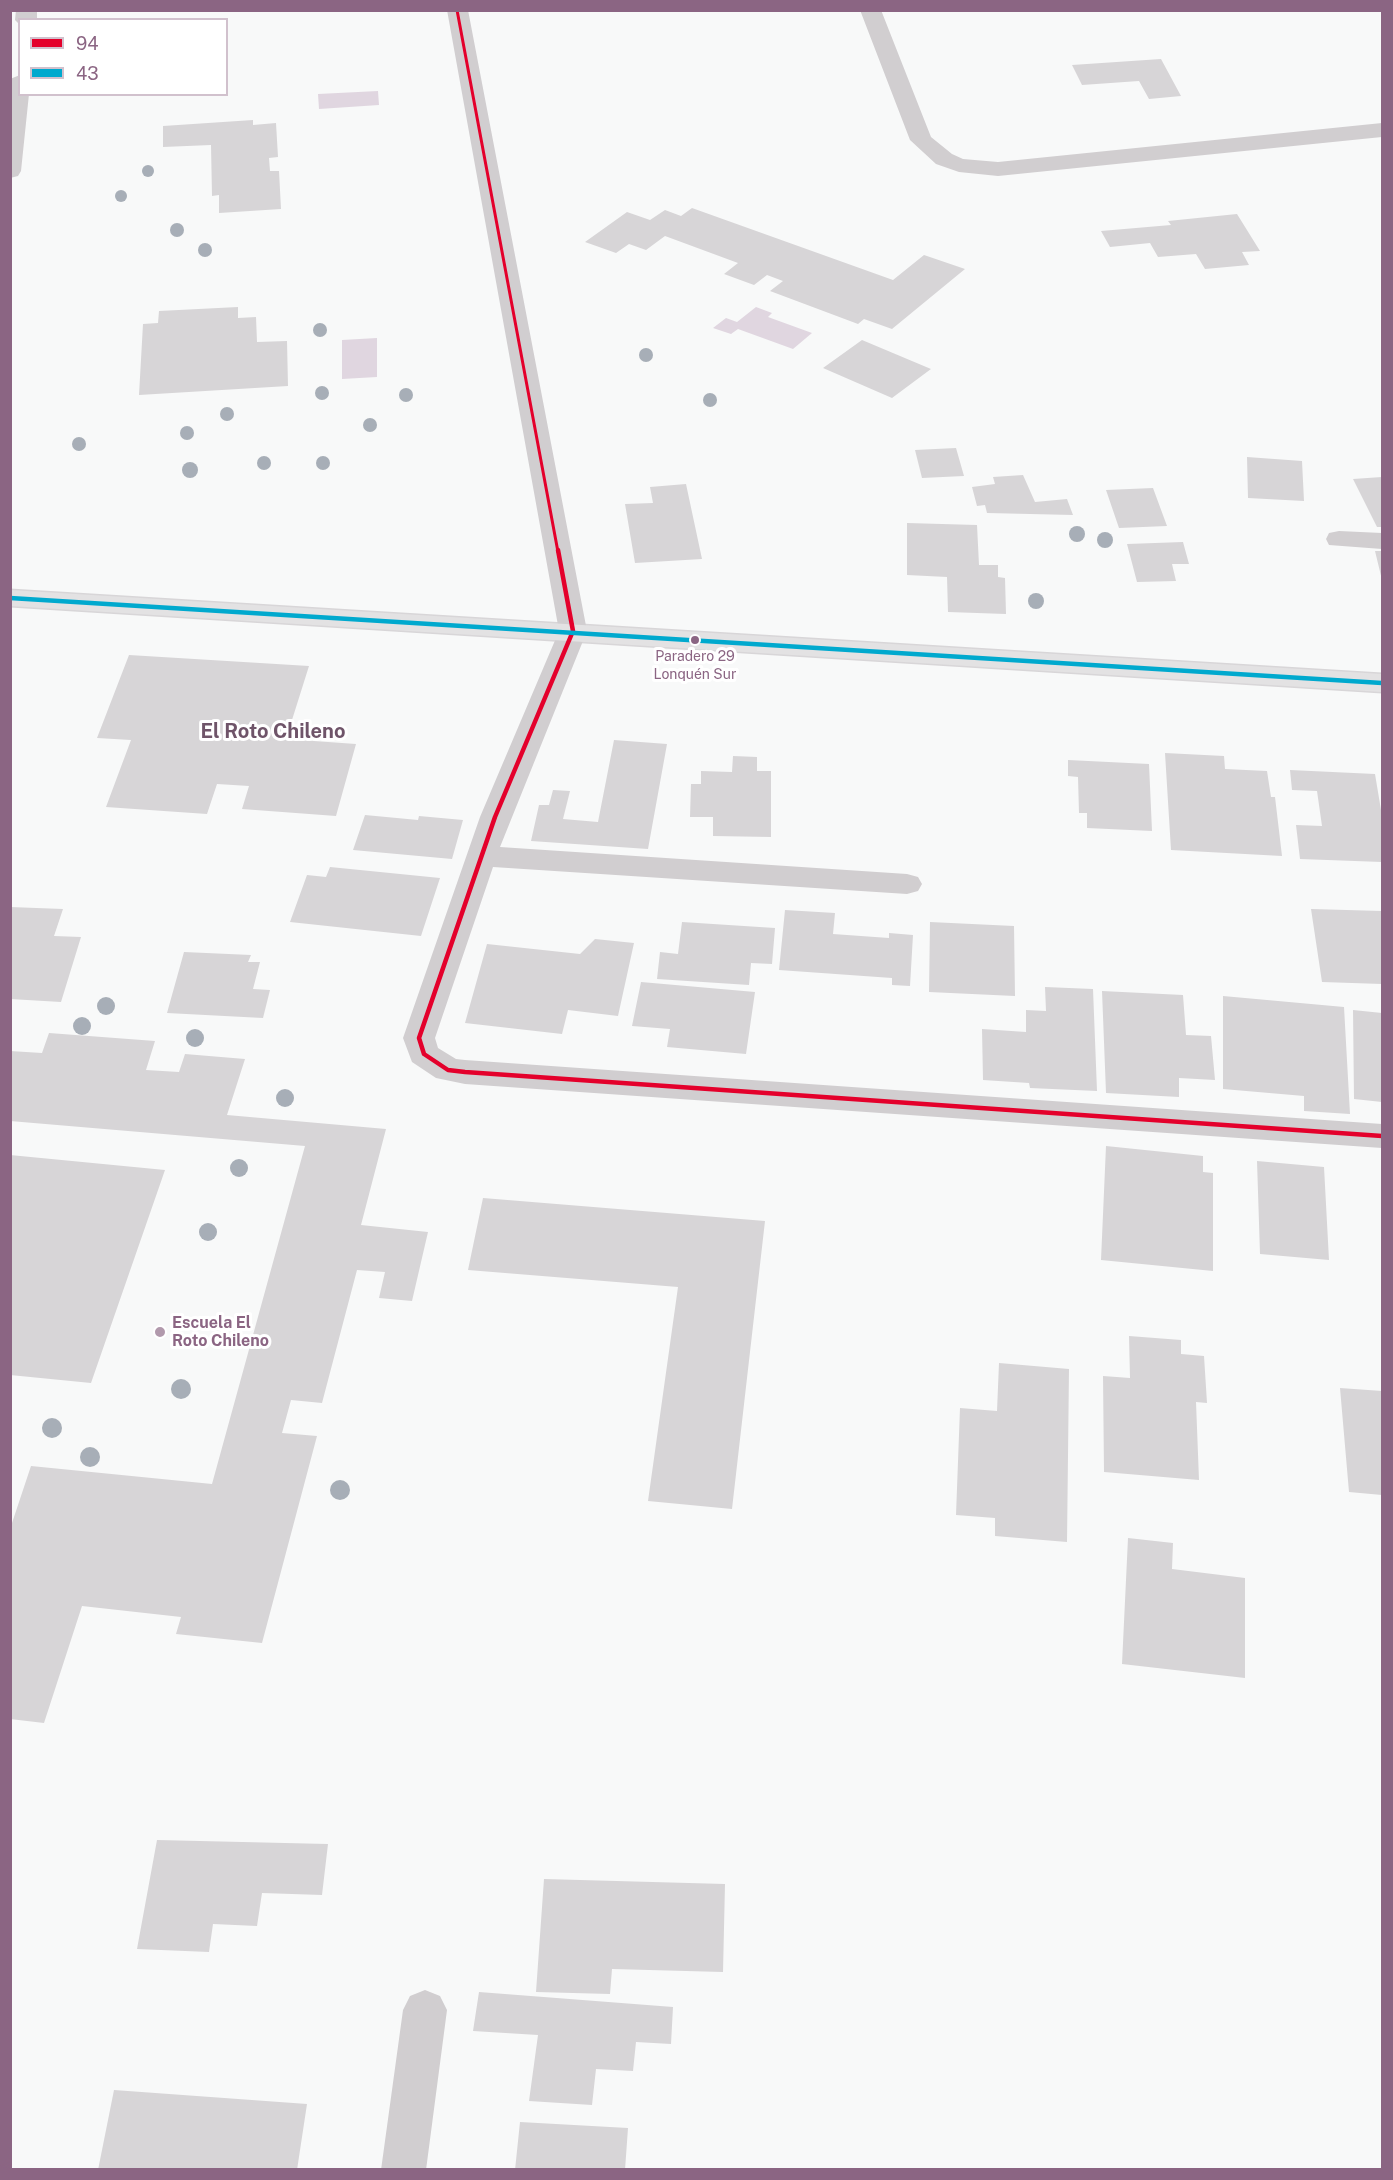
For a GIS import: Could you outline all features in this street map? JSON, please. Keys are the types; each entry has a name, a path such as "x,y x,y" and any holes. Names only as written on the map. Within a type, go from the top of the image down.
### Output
{"main road":[{"path":"10,598 573,631 1383,683"}],"street":[{"path":"457,10 573,631 495,817 419,1038 424,1054 448,1070 1383,1136"},
{"path":"870,10 921,140 930,149 959,165 998,169 1383,130"},
{"path":"10,171 18,96"},
{"path":"1339,539 1383,541"},
{"path":"482,856 907,884"},
{"path":"403,2169 424,2010"}],"shaded area":[{"path":"378,91 379,105 319,109 318,94"},
{"path":"756,307 772,313 768,317 812,333 793,349 738,329 731,334 713,328 726,318 737,322"},
{"path":"377,338 377,377 342,379 342,340"}],"building":[{"path":"1161,59 1181,96 1149,99 1139,81 1082,85 1072,65"},
{"path":"253,120 253,125 276,123 278,157 269,158 270,171 279,171 281,209 219,213 219,195 212,196 211,145 163,147 163,126"},
{"path":"692,208 893,280 924,255 965,269 892,329 864,319 858,324 770,291 783,281 767,275 754,285 724,274 738,263 665,236 646,250 629,244 616,253 585,242 627,212 650,220 665,210 681,216"},
{"path":"1237,214 1260,251 1242,252 1249,265 1205,269 1196,254 1158,257 1150,243 1110,247 1101,231 1171,225 1168,221"},
{"path":"238,307 238,318 256,317 257,342 287,341 288,386 139,395 143,324 158,323 159,311"},
{"path":"862,340 931,369 892,398 823,368"},
{"path":"956,448 964,476 922,478 915,450"},
{"path":"1247,457 1302,461 1304,501 1248,498"},
{"path":"1023,475 1035,502 1067,499 1073,515 987,513 985,505 977,506 972,487 995,484 993,477"},
{"path":"1382,477 1382,527 1377,527 1353,479"},
{"path":"686,484 702,559 635,563 625,504 653,503 650,487"},
{"path":"1153,488 1167,526 1119,528 1106,490"},
{"path":"907,523 977,525 979,565 998,565 998,577 1005,578 1006,614 948,612 947,577 907,575"},
{"path":"1183,542 1189,564 1172,564 1176,581 1137,582 1127,544"},
{"path":"1375,551 1382,551 1382,580"},
{"path":"129,655 309,666 286,739 356,744 336,816 242,809 249,786 217,784 207,814 106,807 131,740 97,738"},
{"path":"614,740 667,744 648,849 531,841 539,805 549,805 553,790 570,791 563,819 598,822"},
{"path":"1165,753 1224,756 1225,769 1267,771 1271,797 1275,797 1282,856 1171,850"},
{"path":"733,756 757,757 757,771 771,771 771,837 713,836 713,817 690,817 691,784 701,784 701,771 732,772"},
{"path":"1068,760 1149,764 1152,831 1087,828 1087,813 1079,813 1078,777 1068,776"},
{"path":"1290,770 1375,774 1382,816 1382,862 1300,859 1296,825 1322,826 1317,791 1292,790"},
{"path":"365,815 418,820 419,816 463,820 452,859 353,850"},
{"path":"330,867 440,878 421,936 290,922 307,875 326,877"},
{"path":"10,907 63,909 54,936 81,937 61,1002 10,999"},
{"path":"1311,909 1382,911 1382,984 1322,982"},
{"path":"785,910 835,913 833,934 889,938 889,933 913,935 910,986 892,985 892,978 779,970"},
{"path":"682,922 775,928 772,964 751,963 749,985 657,979 660,952 678,954"},
{"path":"930,922 1014,926 1015,996 929,992"},
{"path":"595,939 634,943 618,1016 568,1010 562,1034 465,1023 487,944 580,954"},
{"path":"184,952 251,955 248,962 260,962 253,989 270,990 263,1018 167,1013"},
{"path":"641,982 755,992 746,1054 667,1047 670,1029 632,1026"},
{"path":"1045,987 1093,989 1097,1091 1030,1088 1029,1083 983,1080 982,1029 1026,1032 1026,1010 1046,1011"},
{"path":"1102,991 1183,995 1186,1035 1211,1036 1215,1080 1179,1078 1179,1097 1106,1093"},
{"path":"1223,996 1344,1007 1350,1114 1304,1111 1304,1096 1223,1089"},
{"path":"1353,1010 1382,1013 1382,1102 1354,1099"},
{"path":"49,1033 155,1041 146,1070 179,1072 185,1054 245,1059 227,1115 386,1129 361,1225 428,1232 412,1301 379,1298 385,1272 357,1270 322,1403 291,1400 282,1433 317,1436 262,1643 176,1634 181,1617 82,1606 44,1723 10,1719 10,1529 31,1466 212,1484 305,1146 10,1121 10,1051 42,1053"},
{"path":"1106,1146 1203,1156 1203,1172 1213,1173 1213,1271 1101,1260"},
{"path":"10,1155 165,1170 91,1383 10,1375"},
{"path":"1257,1161 1324,1167 1329,1260 1260,1254"},
{"path":"483,1198 765,1221 732,1509 648,1501 678,1287 468,1270"},
{"path":"1129,1336 1181,1340 1181,1354 1204,1356 1207,1403 1196,1402 1199,1480 1104,1472 1103,1376 1130,1378"},
{"path":"999,1363 1069,1369 1067,1542 995,1536 995,1518 956,1515 960,1408 997,1411"},
{"path":"1340,1388 1382,1391 1382,1495 1349,1492"},
{"path":"1128,1538 1173,1543 1172,1569 1245,1578 1245,1678 1122,1664"},
{"path":"157,1840 328,1844 322,1895 262,1893 257,1926 213,1924 209,1952 137,1949"},
{"path":"544,1879 725,1884 723,1972 612,1969 610,1994 536,1992"},
{"path":"479,1992 673,2007 671,2044 636,2042 633,2071 596,2069 592,2105 529,2101 538,2035 473,2031"},
{"path":"114,2090 307,2104 297,2170 98,2170"},
{"path":"520,2122 628,2128 625,2170 515,2170"}],"transit line":[{"name":"94","path":"457,10 573,631 495,817 419,1038 424,1054 448,1070 465,1072 1382,1136"},
{"name":"43","path":"10,598 1382,683"}],"place":[{"name":"Paradero 29 Lonquén Sur","path":"695,640"},
{"name":"Escuela El Roto Chileno","path":"160,1332"}],"district":[{"name":"El Roto Chileno","path":"273,732"}]}
